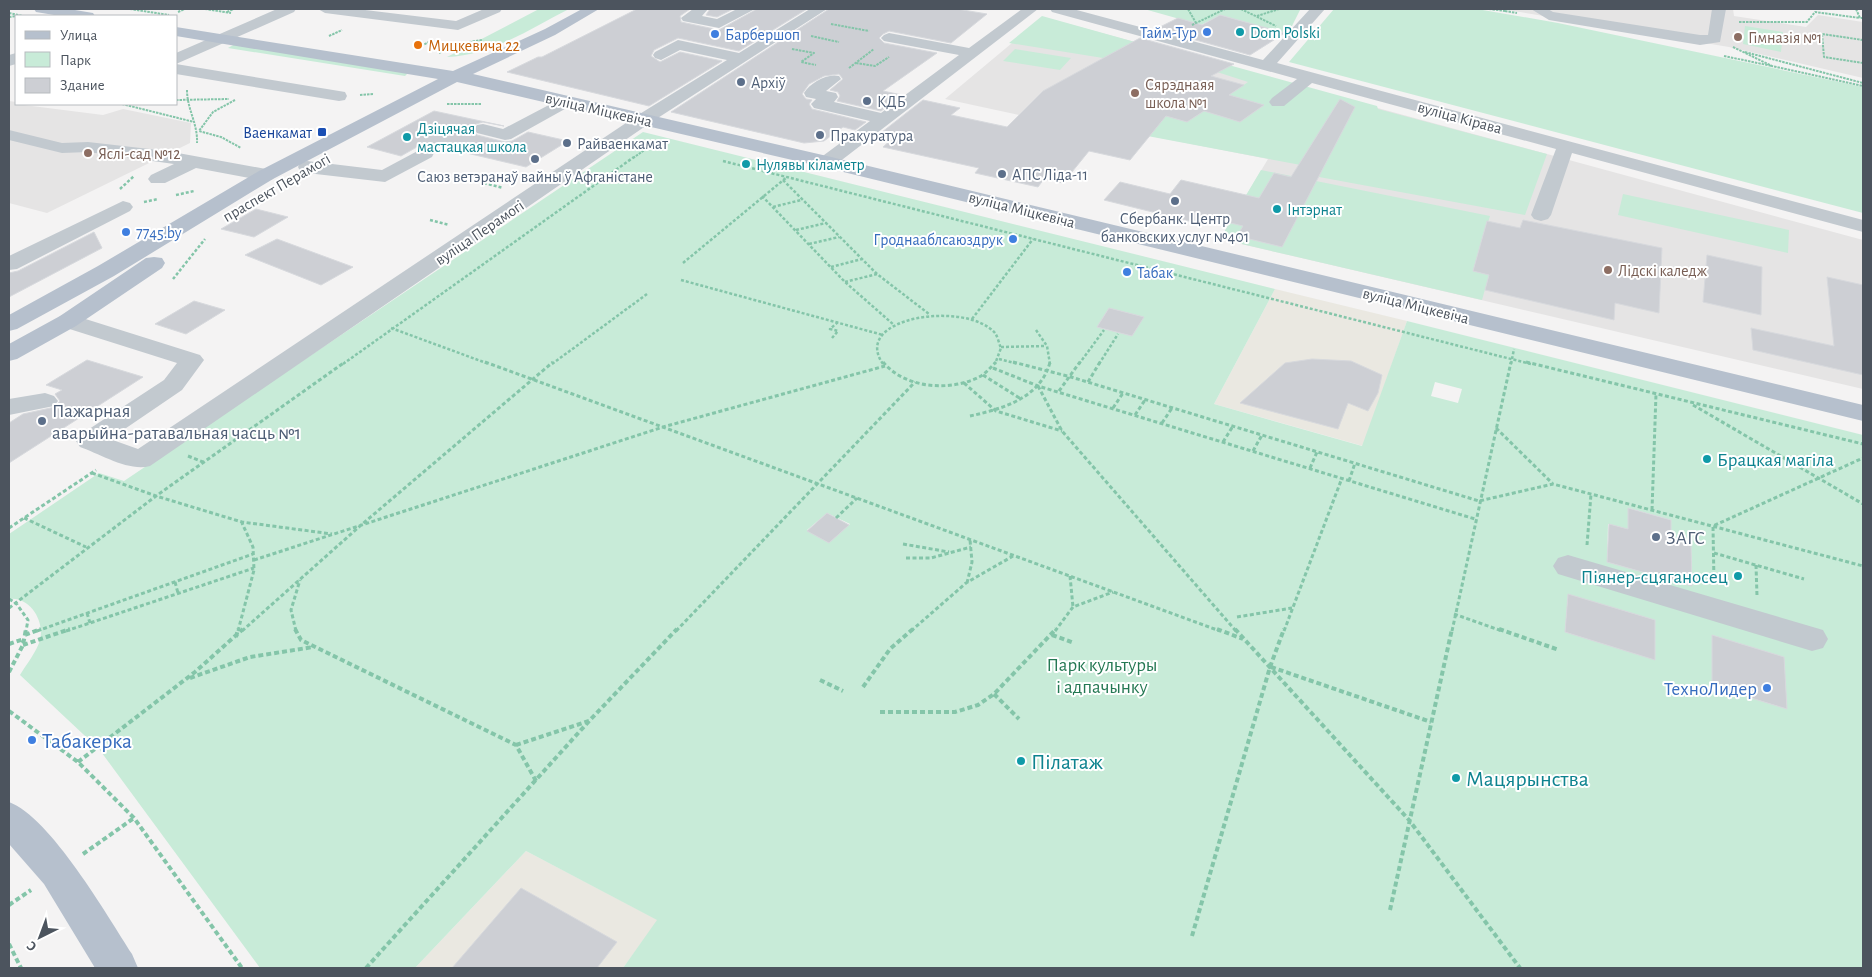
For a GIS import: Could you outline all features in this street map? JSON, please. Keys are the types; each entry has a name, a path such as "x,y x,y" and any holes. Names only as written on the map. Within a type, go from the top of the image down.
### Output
{"main road":[{"path":"41,9 81,15"},
{"name":"праспект Перамогі","path":"9,324 106,271 266,175 456,76 550,32 592,9"},
{"name":"вуліца Міцкевіча","path":"178,31 477,80 827,162 1518,331 1863,413"},
{"name":"праспект Перамогі","path":"9,354 68,321 227,213 308,167 477,80 528,50 550,32"},
{"path":"9,818 57,872 118,968"}],"street":[{"path":"179,69 222,38 289,9"},
{"path":"325,9 458,26 495,9"},
{"path":"701,9 700,12 688,18 719,24 748,9"},
{"path":"827,162 1032,9"},
{"name":"вуліца Кірава","path":"1057,9 1268,64 1863,226"},
{"path":"1268,64 1295,35 1314,9"},
{"path":"1538,9 1549,16 1700,40 1715,39 1718,15"},
{"name":"вуліца Перамогі","path":"68,321 192,360 173,386 89,441 141,460 644,119 741,58 823,16"},
{"path":"889,38 973,53"},
{"path":"661,55 678,45 741,58"},
{"path":"179,69 339,96"},
{"path":"839,75 812,93 830,97 820,104 884,119"},
{"path":"1278,102 1310,76"},
{"path":"483,129 505,135 566,101"},
{"path":"9,135 62,148 88,147 195,162 266,175"},
{"path":"1540,215 1562,154 1568,146"},
{"path":"308,167 384,176 425,154"},
{"path":"158,179 195,162"},
{"path":"9,264 123,207"},
{"path":"1577,569 1812,639"}],"path":[{"path":"226,12 234,9"},
{"path":"1188,9 1196,23"},
{"path":"1190,27 1225,9"},
{"path":"1241,9 1295,35"},
{"path":"1256,16 1279,9"},
{"path":"1856,9 1862,18"},
{"path":"1718,15 1807,22 1815,12 1862,18"},
{"path":"9,13 19,15"},
{"path":"823,16 894,35 839,75"},
{"path":"324,39 344,29"},
{"path":"1863,40 1822,34 1824,57 1863,63"},
{"path":"806,35 839,42"},
{"path":"1715,39 1772,66 1863,84"},
{"path":"410,52 429,42"},
{"path":"787,48 814,53 801,62 819,65"},
{"path":"1738,50 1863,84"},
{"path":"179,69 186,100 199,131"},
{"path":"195,162 199,131 203,120 212,112 238,99"},
{"path":"442,105 450,100"},
{"path":"124,105 195,122"},
{"path":"199,131 221,137 245,149"},
{"path":"9,608 156,496 646,149"},
{"path":"720,160 1511,359 1863,444"},
{"path":"683,263 783,180 877,274 928,314"},
{"path":"762,196 845,282 894,325"},
{"path":"773,208 802,200"},
{"path":"795,230 826,223"},
{"path":"169,282 177,276 209,233"},
{"path":"808,244 840,237"},
{"path":"972,319 1033,239"},
{"path":"830,267 862,259"},
{"path":"845,282 877,274"},
{"path":"681,280 838,321 883,335"},
{"path":"78,762 186,680 360,526 533,380 647,294"},
{"path":"928,314 944,314 972,319 992,331 1001,347 999,359 993,368 983,375 964,382 939,385 915,382 898,376 885,366 879,356 878,345 883,335 894,325 916,316 928,314"},
{"path":"832,338 838,331 830,329 838,321"},
{"path":"391,328 1243,639"},
{"path":"970,416 996,411 1022,400 1038,386 1047,371 1049,358 1047,346 1036,330"},
{"path":"1059,391 1104,330"},
{"path":"1390,910 1518,331"},
{"path":"1088,382 1118,334"},
{"path":"1001,347 1047,346"},
{"path":"999,359 1088,382 1479,501 1552,484 1863,566"},
{"path":"254,560 663,427 885,366"},
{"path":"993,368 1038,386 1475,519"},
{"path":"323,369 330,372"},
{"path":"983,375 1022,400"},
{"path":"366,968 590,720 915,382"},
{"path":"964,382 996,411 1062,431"},
{"path":"1038,386 1062,431 1243,639 1270,666 1409,820 1520,968"},
{"path":"1113,408 1123,393"},
{"path":"1652,510 1656,394"},
{"path":"1135,415 1145,400"},
{"path":"1688,402 1863,504"},
{"path":"1162,423 1172,408"},
{"path":"1223,442 1233,426"},
{"path":"1496,428 1552,484"},
{"path":"1253,451 1262,435"},
{"path":"1310,468 1318,452"},
{"path":"187,456 204,462"},
{"path":"1713,526 1863,458"},
{"path":"1349,481 1355,463"},
{"path":"9,528 92,473 156,496 242,522 334,534"},
{"path":"1192,936 1270,666 1342,478"},
{"path":"1577,569 1591,494"},
{"path":"836,518 857,498"},
{"path":"24,518 86,548"},
{"path":"236,637 254,568 253,547 242,522"},
{"path":"1713,526 1714,610"},
{"path":"966,583 972,571 970,540"},
{"path":"903,544 952,552"},
{"path":"906,558 931,558 971,547"},
{"path":"1714,553 1804,578"},
{"path":"9,644 87,613 253,554"},
{"path":"863,687 890,649 966,583 1014,555"},
{"path":"1749,597 1758,599 1756,565"},
{"path":"23,645 254,568"},
{"path":"1070,576 1073,607"},
{"path":"300,579 290,609 291,624 301,640 516,745 536,781"},
{"path":"175,582 178,593"},
{"path":"880,712 955,712 978,705 994,694 1052,635 1073,607 1113,592"},
{"path":"9,599 16,603 28,620 23,645 9,672"},
{"path":"1237,617 1292,608"},
{"path":"87,613 90,623"},
{"path":"1454,614 1559,650"},
{"path":"1052,635 1074,643"},
{"path":"186,680 227,662 254,654 278,649 314,647"},
{"path":"1270,666 1431,722"},
{"path":"820,680 843,691"},
{"path":"994,694 1019,720"},
{"path":"9,711 78,762 134,818 242,968"},
{"path":"516,745 590,720"},
{"path":"9,944 21,968"}],"shaded area":[{"name":"Гімназія №1","path":"1502,9 1733,9 1734,16 1806,27 1818,15 1863,22 1863,78 1729,47"},
{"name":"Лідскі каледж","path":"1043,17 1863,240 1863,389 1220,239 1268,159 1023,111 1019,115 945,99"},
{"name":"Яслі-сад №12","path":"9,101 15,102 15,105 103,115 123,109 191,123 190,143 47,213 9,203"},
{"path":"1275,289 1407,321 1363,446 1214,404"},
{"path":"526,851 658,920 623,968 415,968"}],"green space":[{"path":"539,9 569,9 495,46 479,52 447,57"},
{"path":"1144,9 1300,10 1288,34 1220,15 1201,25"},
{"path":"1334,9 1477,9 1558,23 1863,87 1863,213 1289,62"},
{"path":"1042,16 1135,42 1103,58 1009,43"},
{"path":"1745,26 1783,32 1781,52 1743,44"},
{"path":"235,44 409,72 405,76 228,48"},
{"path":"1015,49 1071,58 1060,70 1003,61"},
{"path":"1225,64 1377,106 1378,109 1547,154 1525,215 1319,177 1322,169 1121,131 1135,106 1187,122 1204,111 1240,122 1264,105 1229,95 1248,82 1214,71"},
{"name":"Парк культуры і адпачынку","path":"643,132 1275,289 1214,404 1362,446 1407,321 1863,435 1863,968 623,968 657,920 526,851 415,968 260,968 99,749 20,675 36,649 41,632 38,617 29,605 23,601 9,599 9,534 99,473 124,481","holes":["1109,308 1143,317 1132,336 1097,327","1435,382 1462,389 1458,403 1431,396","1629,508 1671,520 1671,540 1691,545 1692,586 1607,562 1608,524 1628,529","827,513 850,524 829,543 807,530","1568,595 1655,620 1655,659 1565,632","1783,657 1787,709 1713,686"]},
{"path":"1261,170 1490,216 1473,271 1489,275 1482,300 1220,239"},
{"path":"1623,194 1789,230 1788,253 1618,215"}],"building":[{"path":"637,9 690,9 680,16 681,22 719,30 757,9 807,9 739,51 678,38 654,50 651,56 660,62 680,52 722,61 649,106 507,72 538,57 542,57"},
{"path":"710,9 733,9 717,17 706,15"},
{"path":"829,9 957,9 987,14 951,43 889,31 883,34 879,38 884,43 937,53 883,91 902,95 881,111 837,101 840,96 838,92 830,90 843,79 839,74 824,76 809,84 802,94 806,99 812,100 809,104 812,109 866,122 855,130 843,127 824,141 804,143 671,112"},
{"path":"1220,15 1285,33 1250,55 1156,29 1178,18 1202,25"},
{"path":"1140,38 1234,64 1211,76 1244,85 1229,95 1264,105 1240,122 1204,111 1187,122 1166,116 1130,160 1089,151 1063,183 1044,179 1038,187 975,173 979,168 883,147 892,139 877,136 923,100 960,108 951,115 1007,127 1043,91"},
{"path":"1340,99 1355,107 1282,247 1237,236 1243,226 1202,216 1197,223 1104,200 1120,182 1170,194 1181,180 1259,198 1274,173 1291,177"},
{"path":"434,111 504,126 483,122 476,124 472,129 477,135 505,142 512,141 528,132 568,141 526,167 424,143 401,156 367,147"},
{"path":"256,209 288,217 254,237 221,229"},
{"path":"1523,220 1662,248 1659,313 1615,303 1614,320 1485,290 1489,275 1473,271 1487,221 1520,228"},
{"path":"94,232 102,248 9,297 9,273 18,271"},
{"path":"277,239 353,267 321,285 245,255"},
{"path":"1707,255 1762,267 1761,315 1703,302"},
{"path":"1827,277 1863,285 1863,375 1753,350 1751,328 1834,346"},
{"path":"194,301 225,310 186,334 155,324"},
{"path":"1109,308 1144,317 1132,336 1097,327"},
{"path":"1312,359 1351,361 1382,375 1378,393 1368,411 1348,403 1338,429 1240,403 1285,363"},
{"path":"87,360 143,377 9,463 9,423 23,414 55,407 60,401 55,394 62,390 46,385"},
{"path":"1628,508 1671,520 1671,540 1691,545 1692,586 1607,562 1609,524 1628,529"},
{"path":"827,513 849,525 829,543 807,531"},
{"path":"1568,594 1655,620 1655,660 1565,632"},
{"path":"1712,635 1784,657 1787,709 1712,686"},
{"path":"521,888 617,942 597,968 452,968"}],"place":[{"name":"Тайм-Тур","path":"1207,32"},
{"name":"Dom Polski","path":"1240,32"},
{"name":"Барбершоп","path":"715,34"},
{"name":"Гімназія №1","path":"1738,37"},
{"name":"Мицкевича 22","path":"418,45"},
{"name":"Архіў","path":"741,82"},
{"name":"Сярэднаяя школа №1","path":"1135,93"},
{"name":"КДБ","path":"867,101"},
{"name":"Ваенкамат","path":"322,132"},
{"name":"Пракуратура","path":"820,135"},
{"name":"Дзіцячая мастацкая школа","path":"407,137"},
{"name":"Райваенкамат","path":"567,143"},
{"name":"Яслі-сад №12","path":"88,153"},
{"name":"Саюз ветэранаў вайны ў Афганістане","path":"535,159"},
{"name":"Нулявы кіламетр","path":"746,164"},
{"name":"АПС Ліда-11","path":"1002,174"},
{"name":"Сбербанк. Центр банковских услуг №401","path":"1175,201"},
{"name":"Інтэрнат","path":"1277,209"},
{"name":"7745.by","path":"126,232"},
{"name":"Гроднааблсаюздрук","path":"1013,239"},
{"name":"Лідскі каледж","path":"1608,270"},
{"name":"Табак","path":"1127,272"},
{"name":"Пажарная аварыйна-ратавальная часць №1","path":"42,421"},
{"name":"Брацкая магіла","path":"1707,459"},
{"name":"ЗАГС","path":"1656,537"},
{"name":"Піянер-сцяганосец","path":"1738,576"},
{"name":"ТехноЛидер","path":"1767,688"},
{"name":"Табакерка","path":"32,740"},
{"name":"Пілатаж","path":"1021,761"},
{"name":"Мацярынства","path":"1456,778"}]}
